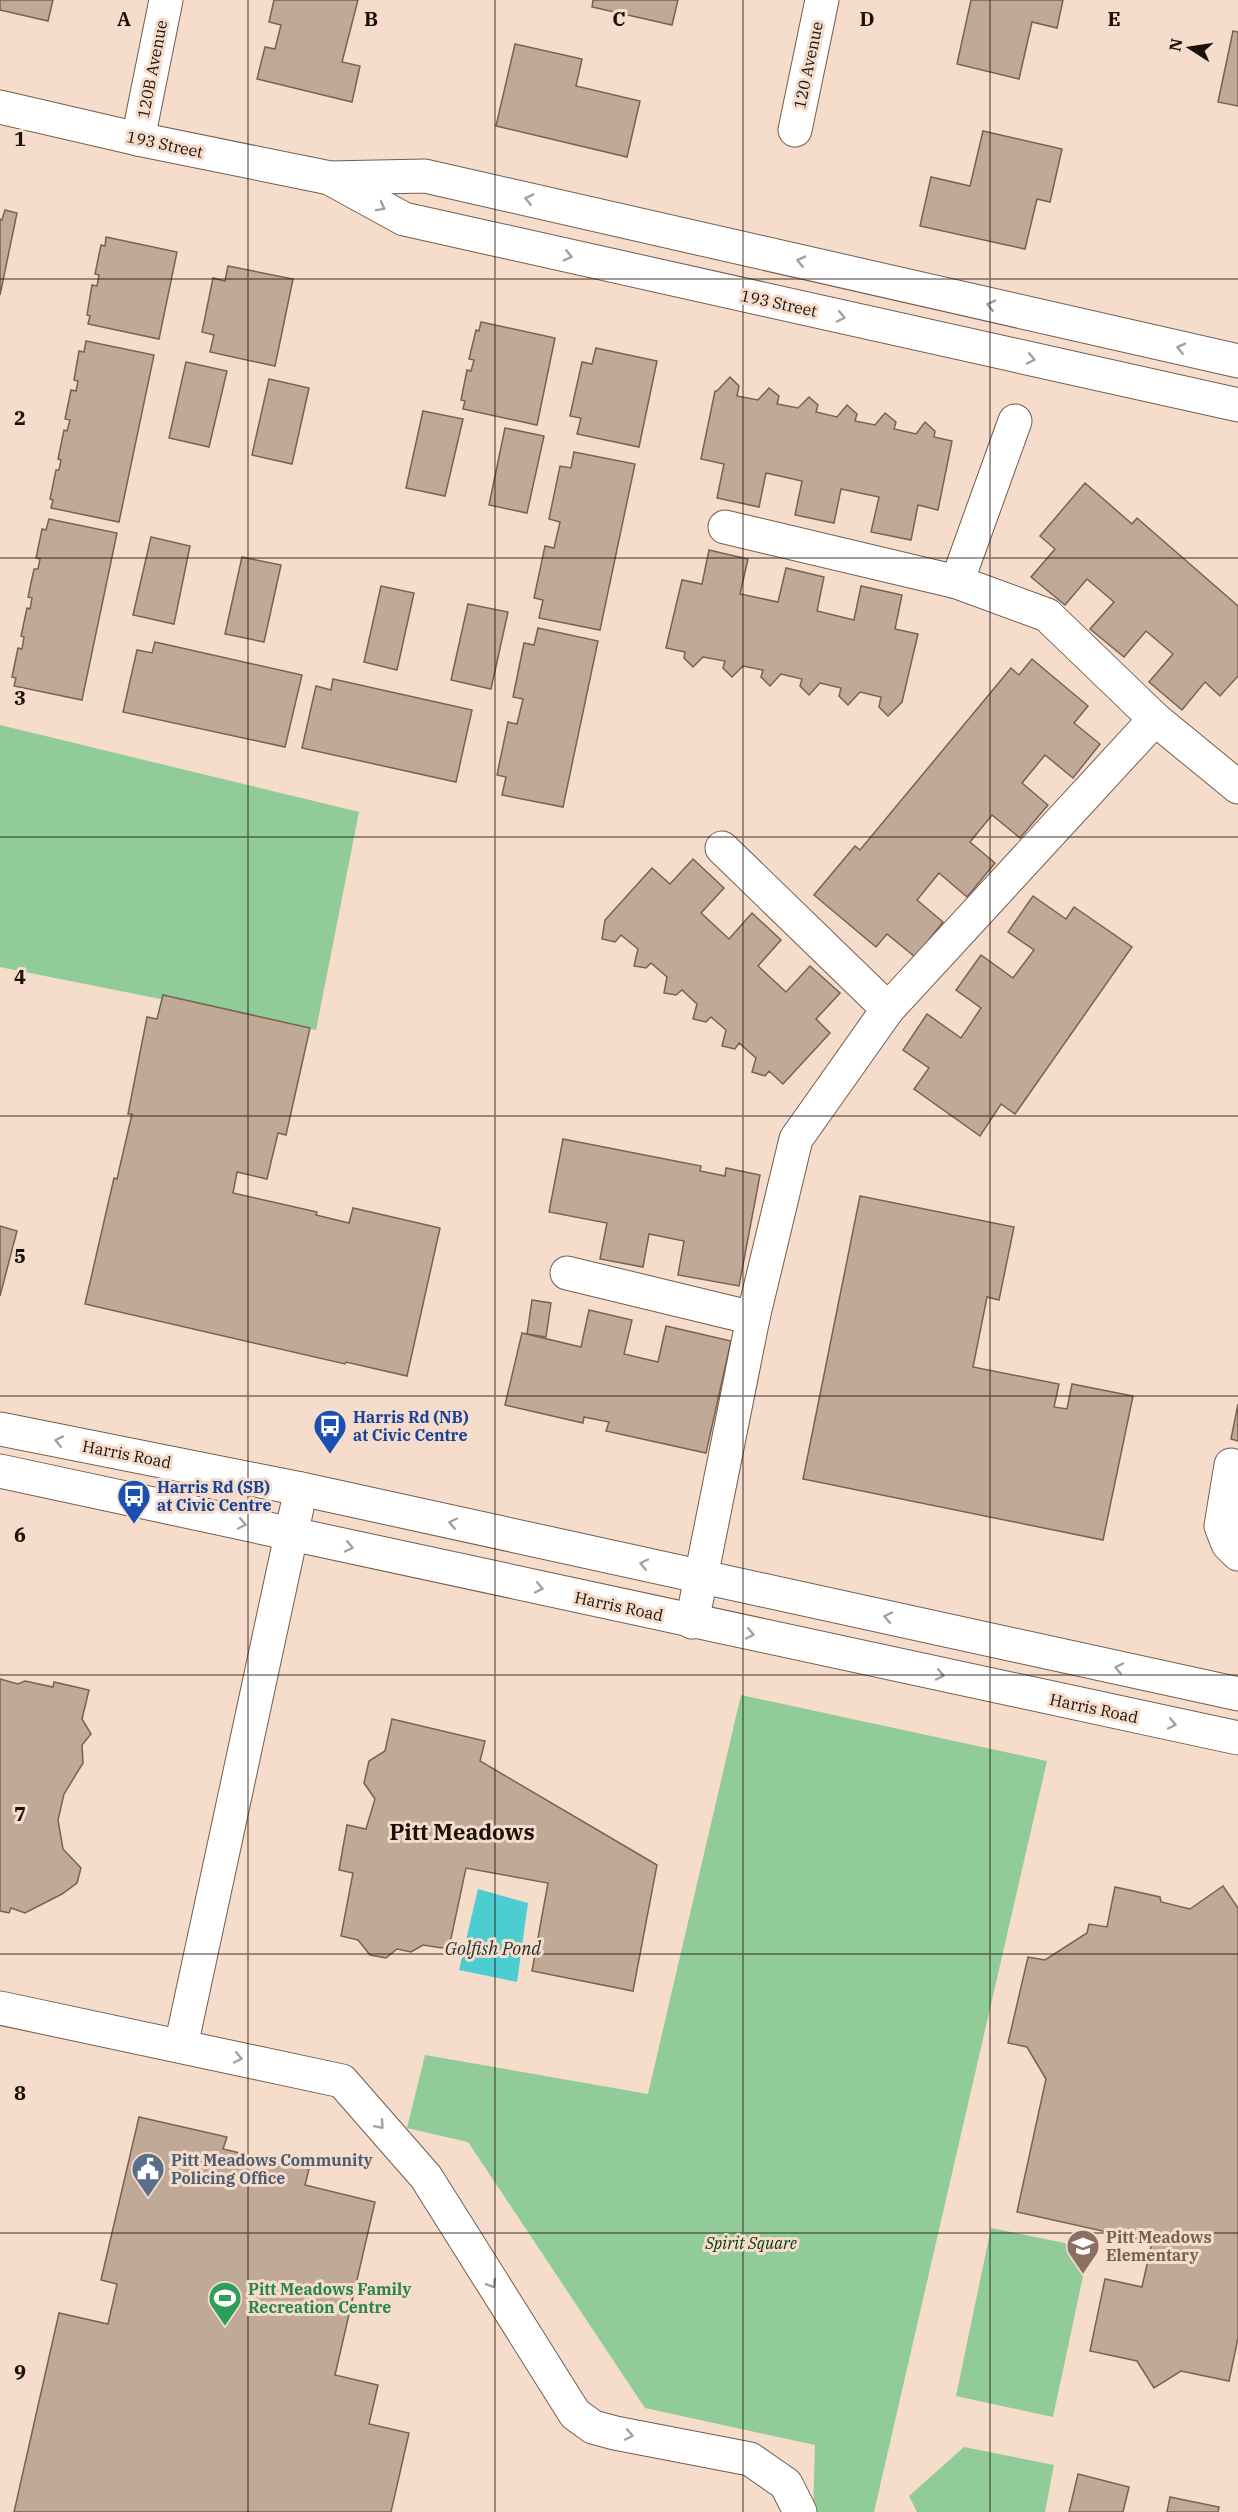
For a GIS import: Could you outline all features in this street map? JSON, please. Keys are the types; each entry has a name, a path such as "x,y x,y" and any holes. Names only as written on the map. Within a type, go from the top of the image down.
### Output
{"main road":[{"name":"120B Avenue","path":"138,139 166,0"},
{"name":"120 Avenue","path":"795,130 822,0"},
{"name":"193 Street","path":"0,107 138,139 330,178 425,176 1238,361"},
{"name":"193 Street","path":"330,178 404,219 1238,405"},
{"path":"957,582 1015,421"},
{"path":"724,527 957,582 1047,615 1155,719 1238,787"},
{"path":"692,1622 753,1318 796,1139 888,1009 1155,719"},
{"path":"722,848 888,1009"},
{"path":"567,1273 753,1318"},
{"name":"Harris Road","path":"0,1429 301,1489 1238,1694"},
{"path":"1231,1465 1221,1526 1228,1544 1238,1554"},
{"name":"Harris Road","path":"0,1471 1238,1738"},
{"path":"181,2046 301,1489"},
{"path":"0,2008 342,2081 426,2177 575,2414 593,2427 615,2433 750,2459 786,2484 800,2512"}],"green space":[{"path":"0,725 359,812 316,1030 0,967"},
{"name":"Spirit Square","path":"741,1695 1047,1761 874,2512 813,2512 815,2445 645,2408 468,2142 407,2128 425,2055 648,2094"},
{"path":"991,2228 1089,2248 1053,2417 956,2396"},
{"path":"964,2447 1054,2465 1045,2512 917,2512 909,2496"}],"water":[{"name":"Golfish Pond","path":"478,1889 528,1903 517,1982 459,1970"}],"building":[{"path":"0,0 53,0 48,21 0,10"},
{"path":"274,0 358,0 342,62 360,66 352,102 257,79 265,47 275,49 281,25 269,22"},
{"path":"593,0 678,0 672,25 592,7"},
{"path":"971,0 1063,0 1057,28 1032,22 1019,79 957,64"},
{"path":"1233,31 1238,32 1238,106 1218,102"},
{"path":"515,44 582,59 576,86 640,101 627,157 496,126"},
{"path":"983,131 1062,149 1050,202 1037,199 1025,249 920,226 931,177 970,186"},
{"path":"5,210 17,213 0,295 0,219 2,220"},
{"path":"106,237 177,252 159,339 88,324 90,316 87,315 92,285 97,286 99,275 95,274 101,245 105,246"},
{"path":"228,266 293,279 275,366 210,352 214,335 202,332 213,278 225,281"},
{"path":"481,322 555,338 537,425 463,409 465,401 461,400 467,370 471,371 474,360 469,359 476,330 479,331"},
{"path":"86,341 154,355 119,522 51,508 53,500 50,499 56,470 59,470 61,460 58,459 64,430 67,431 70,420 65,419 71,390 76,391 78,381 74,380 79,351 84,352"},
{"path":"596,348 657,361 639,447 577,434 581,418 570,416 582,362 592,364"},
{"path":"186,362 227,371 209,447 169,438"},
{"path":"730,377 739,386 737,396 758,400 769,388 779,396 777,404 798,408 809,397 818,405 816,412 837,417 847,405 857,414 855,421 875,425 885,413 896,422 894,429 916,434 925,422 935,431 934,437 952,441 938,510 918,505 911,540 871,532 879,497 841,489 834,523 795,515 802,481 766,473 759,507 717,498 724,464 701,459 715,391"},
{"path":"269,379 309,388 292,464 252,455"},
{"path":"423,411 463,419 445,496 406,488"},
{"path":"505,428 544,436 527,513 489,505"},
{"path":"574,452 635,464 600,630 539,618 543,600 534,598 545,546 554,548 560,522 549,519 560,466 571,468"},
{"path":"1085,483 1132,524 1137,518 1238,606 1238,676 1220,696 1205,682 1182,710 1149,682 1173,654 1146,631 1124,657 1090,629 1114,602 1087,579 1065,605 1031,577 1055,549 1040,536"},
{"path":"49,519 117,533 82,700 14,686 16,678 12,677 18,648 22,649 24,637 21,636 27,608 30,609 32,598 28,597 34,569 38,569 40,559 36,558 42,529 46,530"},
{"path":"151,537 190,546 174,624 133,615"},
{"path":"709,550 748,559 740,594 778,602 786,568 824,577 817,611 854,620 861,586 902,595 895,629 918,634 902,702 888,716 879,707 881,697 860,692 848,705 839,696 841,688 820,683 809,695 800,686 802,679 781,674 770,686 761,677 763,670 743,666 732,677 723,668 725,661 703,657 693,667 684,658 685,652 666,648 682,580 702,584"},
{"path":"242,557 281,565 264,642 225,634"},
{"path":"381,586 414,593 397,670 364,662"},
{"path":"468,604 508,612 491,689 451,680"},
{"path":"538,628 598,641 563,807 502,795 506,777 497,775 508,722 517,724 523,699 513,697 524,643 534,645"},
{"path":"155,642 302,675 285,747 123,712 137,650 152,653"},
{"path":"1032,659 1088,706 1074,723 1100,744 1073,778 1045,755 1022,783 1048,805 1020,838 992,815 970,842 995,863 967,897 939,873 917,900 943,922 915,957 887,934 876,947 814,895 855,846 860,850 1011,668 1019,675"},
{"path":"333,679 472,710 456,782 302,748 316,686 331,690"},
{"path":"693,859 724,888 701,913 729,939 752,913 781,940 758,966 786,992 810,966 840,993 816,1019 830,1033 783,1084 769,1071 765,1076 752,1072 756,1058 739,1043 735,1049 722,1046 726,1030 711,1017 706,1022 693,1019 697,1004 682,990 676,995 664,993 667,977 651,963 646,968 634,966 638,949 621,935 615,942 602,939 605,920 652,868 670,884"},
{"path":"1033,896 1066,919 1074,907 1132,947 1015,1114 1001,1104 980,1136 914,1089 929,1068 903,1050 927,1014 961,1038 981,1008 956,990 981,955 1013,978 1034,950 1008,932"},
{"path":"163,995 310,1028 286,1135 278,1133 267,1179 237,1172 233,1193 317,1212 316,1215 349,1223 353,1208 440,1228 407,1376 346,1362 345,1364 85,1304 114,1178 117,1179 132,1114 128,1114 147,1017 157,1019"},
{"path":"563,1139 701,1166 700,1171 725,1176 726,1168 760,1175 739,1286 678,1275 684,1241 649,1234 643,1267 600,1259 607,1223 549,1212"},
{"path":"860,1196 1014,1227 999,1300 987,1297 973,1367 1059,1384 1054,1407 1067,1409 1072,1384 1133,1396 1103,1540 803,1479"},
{"path":"0,1226 17,1231 0,1296"},
{"path":"532,1300 551,1303 546,1337 527,1334"},
{"path":"589,1310 632,1320 624,1354 658,1362 666,1326 731,1341 706,1453 606,1431 609,1422 584,1417 583,1423 505,1405 522,1333 581,1347"},
{"path":"1238,1404 1238,1441 1231,1439"},
{"path":"0,1679 18,1684 25,1681 53,1687 54,1682 89,1690 82,1719 91,1734 82,1745 83,1763 64,1794 58,1820 63,1849 81,1868 77,1883 62,1894 25,1913 11,1908 9,1913 0,1911"},
{"path":"392,1719 485,1741 480,1761 657,1865 633,1991 532,1971 548,1883 466,1868 450,1943 442,1948 423,1945 411,1952 397,1949 386,1958 370,1955 358,1940 341,1936 353,1873 339,1870 347,1825 366,1829 375,1799 364,1783 369,1761 385,1751"},
{"path":"1223,1886 1238,1908 1238,2338 1229,2381 1181,2371 1154,2388 1137,2361 1090,2351 1105,2279 1142,2287 1152,2242 1017,2212 1046,2079 1027,2047 1008,2043 1028,1957 1045,1960 1087,1933 1089,1924 1107,1927 1115,1887 1160,1897 1161,1902 1190,1909"},
{"name":"Pitt Meadows Family Recreation Centre","path":"139,2117 227,2137 223,2149 309,2169 305,2185 375,2202 335,2375 378,2385 369,2424 409,2433 391,2512 14,2512 59,2313 108,2324 117,2284 101,2280"},
{"path":"1078,2474 1129,2487 1123,2512 1069,2512"},
{"path":"1170,2497 1219,2507 1218,2512 1167,2512"}],"place":[{"name":"Harris Rd (NB) at Civic Centre","path":"330,1455"},
{"name":"Harris Rd (SB) at Civic Centre","path":"134,1525"},
{"name":"Pitt Meadows Community Policing Office","path":"148,2198"},
{"name":"Pitt Meadows Elementary","path":"1083,2275"},
{"name":"Pitt Meadows Family Recreation Centre","path":"225,2327"}],"district":[{"name":"Pitt Meadows","path":"462,1831"}]}
